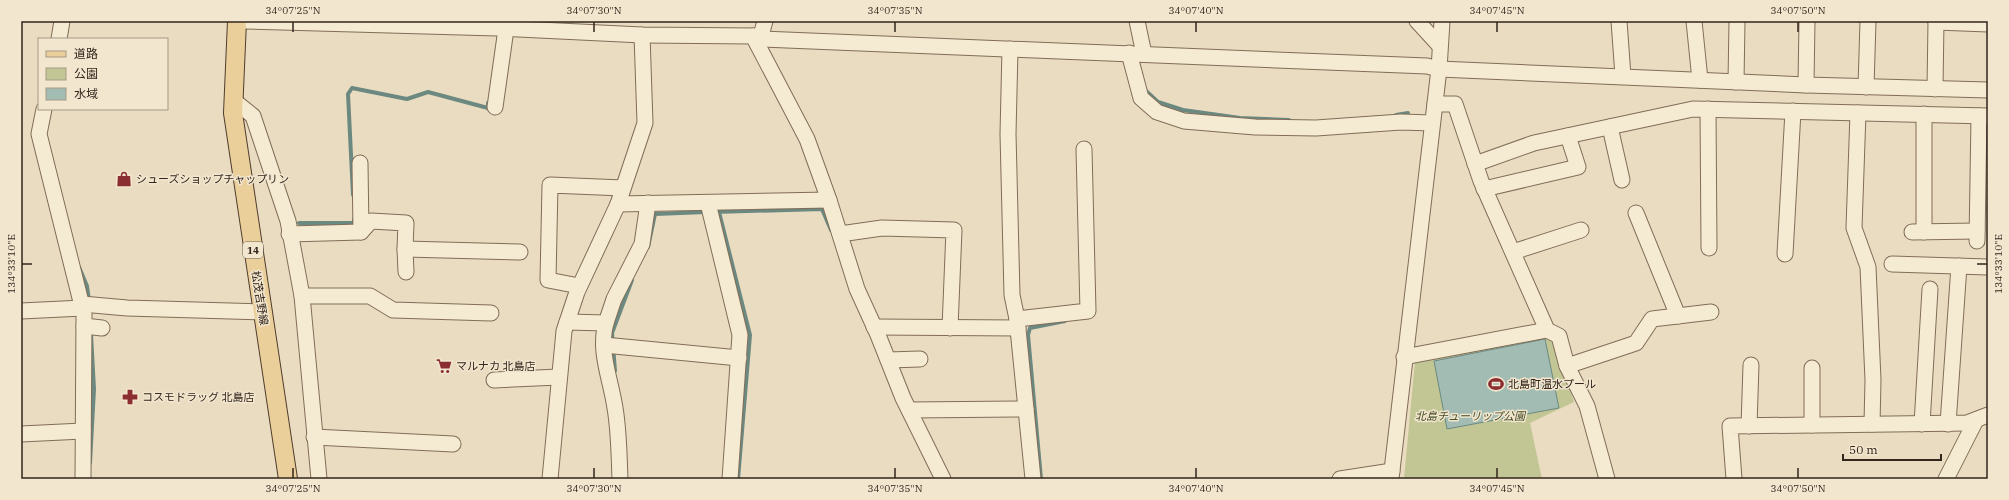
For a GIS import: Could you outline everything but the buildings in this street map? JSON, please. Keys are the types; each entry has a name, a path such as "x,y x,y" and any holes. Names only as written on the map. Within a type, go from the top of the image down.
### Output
{"main road":[{"name":"松茂吉野線","path":"237,21 233,113 288,479"}],"street":[{"path":"59,38 62,21"},
{"path":"244,21 500,26 642,35 756,38 1420,65 1439,69 1623,76 1806,86 1988,90"},
{"path":"756,38 765,21"},
{"path":"1137,21 1137,54 1141,98 1157,112 1184,121 1262,128 1316,128 1402,122 1432,123"},
{"path":"1417,21 1439,46"},
{"path":"1340,479 1391,475 1439,69 1439,46 1442,21"},
{"path":"1619,21 1623,76"},
{"path":"1694,21 1700,80"},
{"path":"1736,82 1737,21"},
{"path":"1806,86 1807,21"},
{"path":"1866,87 1868,21"},
{"path":"1935,89 1936,21 1987,23"},
{"path":"496,107 500,26"},
{"path":"550,479 564,331 580,286 618,204 645,123 642,35"},
{"path":"756,38 807,139 829,200 856,289 874,327 909,410 943,479"},
{"path":"1010,49 1008,134 1012,295 1017,323 1033,479"},
{"path":"233,100 253,116 288,221 289,234 302,296 319,479"},
{"path":"1435,104 1455,104 1484,189 1547,330"},
{"path":"1475,164 1534,143 1693,109 1924,114 1984,116 1977,236 1918,232 1924,114"},
{"path":"1708,109 1709,248"},
{"path":"44,110 39,134 87,306 84,326 84,479"},
{"path":"1785,254 1793,111"},
{"path":"1858,113 1854,228 1868,267 1873,380 1872,424"},
{"path":"1610,127 1622,180"},
{"path":"1484,189 1578,167 1568,136"},
{"path":"874,327 950,328 1017,323 1088,311 1084,148"},
{"path":"360,163 361,232"},
{"path":"580,286 548,280 550,185 623,188"},
{"path":"618,204 829,200"},
{"path":"620,479 615,408 607,376 603,333 614,299 642,244 648,203"},
{"path":"708,203 740,335 730,479"},
{"path":"1636,213 1678,316"},
{"path":"289,234 361,232 371,221 406,223 406,272"},
{"path":"840,234 882,228 954,230 950,328"},
{"path":"1513,252 1581,230"},
{"path":"405,249 520,252"},
{"path":"1892,264 1988,267"},
{"path":"1948,424 1959,266"},
{"path":"1922,424 1930,289"},
{"path":"302,296 370,296 393,310 491,313"},
{"path":"21,311 87,306 187,311 263,312"},
{"path":"1567,366 1636,343 1652,319 1711,312"},
{"path":"567,322 606,322"},
{"path":"84,326 102,328"},
{"path":"1404,357 1547,330 1559,336 1567,366 1587,406 1607,479"},
{"path":"604,345 739,358"},
{"path":"888,360 920,358"},
{"path":"1749,426 1751,365"},
{"path":"1812,368 1812,425"},
{"path":"494,380 559,377"},
{"path":"909,410 1026,409"},
{"path":"1734,479 1730,426 1948,424 1967,423 1982,418"},
{"path":"1946,479 1982,418"},
{"path":"21,434 84,431"},
{"path":"314,437 453,444"}],"green space":[{"name":"北島チューリップ公園","path":"1552,337 1574,402 1530,423 1542,479 1404,479 1415,361"}],"water":[{"name":"北島町温水プール","path":"1545,339 1559,408 1447,429 1434,361"}],"waterway":[{"path":"353,195 348,94 352,88 407,99 428,92 488,108 488,103"},
{"path":"1145,90 1158,102 1183,110 1240,118 1289,120"},
{"path":"1396,115 1408,113"},
{"path":"713,212 822,209 831,230"},
{"path":"648,247 655,214 706,212"},
{"path":"719,212 750,335 738,479"},
{"path":"299,223 355,223 354,220"},
{"path":"79,267 87,286 89,301"},
{"path":"615,371 612,333 632,280"},
{"path":"1041,479 1028,335 1030,328 1065,321"},
{"path":"90,463 94,389 91,334"}],"place":[{"name":"シューズショップチャップリン","path":"124,179"},
{"name":"マルナカ 北島店","path":"444,366"},
{"name":"北島町温水プール","path":"1496,384"},
{"name":"コスモドラッグ 北島店","path":"130,397"}]}
